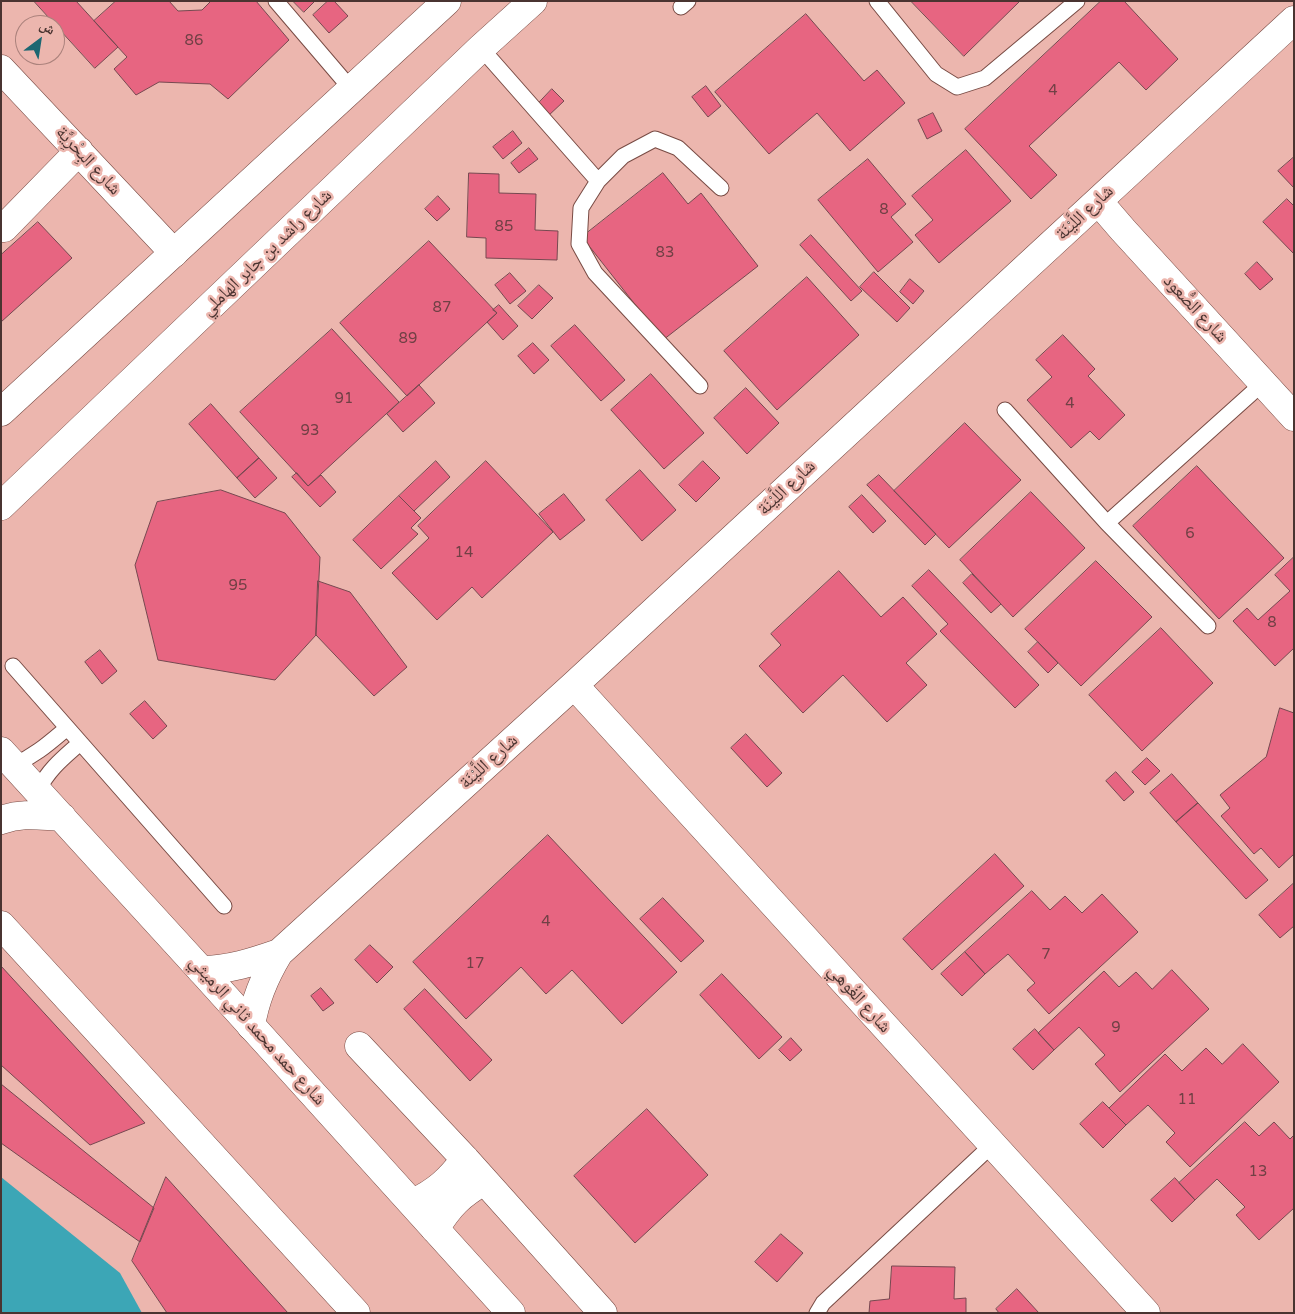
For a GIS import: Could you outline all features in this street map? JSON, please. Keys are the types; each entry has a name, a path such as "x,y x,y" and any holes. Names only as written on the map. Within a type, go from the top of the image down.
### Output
{"street":[{"path":"1,412 447,1"},
{"name":"شارع راشد بن جابر الهاملي","path":"1,506 481,48 533,1"},
{"name":"شارع اللَّيْنَة","path":"251,1026 260,989 268,970 279,953 574,685 1294,20"},
{"name":"شارع البِحْرِيَّة","path":"1,69 174,253"},
{"path":"4,228 79,152"},
{"name":"شارع الصُّعود","path":"1098,200 1123,230 1294,417"},
{"name":"شارع الغُوهي","path":"574,685 1146,1313"},
{"name":"شارع حمد محمد ثاني الرميثي","path":"8,758 511,1313"},
{"path":"1,820 14,815 62,817"},
{"path":"1,925 356,1313"},
{"name":"شارع اللَّيْنَة","path":"201,970 219,970 279,953"},
{"path":"359,1046 465,1159 603,1313"},
{"path":"412,1204 442,1186 465,1159"},
{"path":"435,1229 444,1214 456,1201 484,1181"}],"lane":[{"path":"276,1 352,90"},
{"path":"877,1 936,74 957,87 985,78 1077,1"},
{"path":"481,48 598,180"},
{"path":"700,386 595,273 579,244 581,208 598,180 623,156 655,139 678,148 721,188"},
{"path":"1107,523 1263,383"},
{"path":"1005,410 1107,523 1208,626"},
{"path":"13,666 224,906"},
{"path":"8,758 29,758 43,749 66,728"},
{"path":"38,790 56,764 80,742"},
{"path":"817,1313 823,1303 992,1145"}],"water":[{"path":"1,1177 120,1273 142,1313 1,1313"}],"building":[{"path":"34,1 76,1 118,47 95,68 65,35 65,15 47,15"},
{"path":"116,1 169,1 178,11 202,10 211,1 256,1 289,40 228,99 210,84 159,82 136,95 114,69 127,57 94,21"},
{"path":"293,1 315,1 304,12"},
{"path":"328,1 334,1 348,16 329,33 313,15"},
{"path":"911,1 1020,1 964,56"},
{"path":"1101,1 1124,1 1178,59 1146,90 1119,62 1029,146 1057,175 1031,199 965,129"},
{"path":"806,14 864,81 877,70 905,103 850,151 817,113 769,154 715,92"},
{"path":"706,86 721,106 708,117 692,97"},
{"path":"552,89 564,101 547,117 536,106"},
{"path":"933,113 942,131 927,139 918,120"},
{"path":"513,131 522,143 503,159 493,147"},
{"path":"529,148 538,159 519,173 511,163"},
{"path":"966,150 1011,201 939,263 915,235 933,220 912,196"},
{"path":"1294,157 1294,188 1278,171"},
{"path":"868,159 906,204 891,217 913,242 878,272 818,200"},
{"path":"469,173 499,174 499,193 536,194 535,230 558,231 557,260 486,258 486,238 467,237"},
{"path":"663,173 688,204 701,193 758,266 663,340 582,237"},
{"path":"438,196 450,209 437,221 425,209"},
{"path":"1287,199 1294,206 1294,254 1263,222"},
{"path":"38,222 72,258 1,322 1,255"},
{"path":"811,235 862,291 851,301 800,245"},
{"path":"429,241 497,313 407,396 340,323"},
{"path":"1257,262 1273,279 1260,290 1245,274"},
{"path":"874,272 910,308 897,322 860,287"},
{"path":"510,273 526,291 510,304 495,285"},
{"path":"807,277 859,335 777,410 724,351"},
{"path":"910,279 924,291 913,304 900,292"},
{"path":"539,285 553,298 532,319 518,306"},
{"path":"499,305 518,326 503,340 487,322 497,313 493,310"},
{"path":"575,325 625,380 601,401 551,346"},
{"path":"332,329 399,402 308,486 240,412"},
{"path":"1063,335 1095,369 1088,376 1125,415 1099,440 1090,431 1071,448 1027,400 1052,377 1036,360"},
{"path":"533,343 549,360 534,374 518,356"},
{"path":"651,374 704,433 664,469 611,410"},
{"path":"419,385 435,403 403,432 387,414"},
{"path":"746,388 779,423 747,454 714,418"},
{"path":"211,404 259,458 237,478 189,424"},
{"path":"965,423 1021,480 949,548 894,491"},
{"path":"259,458 277,478 255,498 237,478"},
{"path":"436,461 450,477 414,511 399,496"},
{"path":"486,461 553,532 482,598 472,587 437,620 392,573 429,538 418,526"},
{"path":"703,461 720,478 696,502 679,485"},
{"path":"1197,466 1284,558 1219,619 1133,526"},
{"path":"640,470 676,510 642,541 606,500"},
{"path":"297,473 308,486 321,475 336,492 320,507 292,477"},
{"path":"879,475 936,534 925,545 867,485"},
{"path":"221,490 285,513 320,557 316,635 275,680 158,660 135,565 157,502"},
{"path":"1031,492 1085,548 1013,617 960,560"},
{"path":"564,494 585,520 560,540 539,514"},
{"path":"862,495 886,521 873,533 849,507"},
{"path":"399,496 421,518 411,528 418,534 381,569 353,540"},
{"path":"1294,557 1294,648 1275,666 1233,621 1247,608 1258,620 1290,591 1275,575"},
{"path":"1096,561 1152,617 1081,686 1025,629"},
{"path":"929,570 1039,685 1015,708 940,631 948,624 912,586"},
{"path":"839,571 881,617 903,597 937,634 906,663 927,685 887,722 843,675 803,713 759,666 781,645 771,634"},
{"path":"972,574 1001,604 991,613 963,583"},
{"path":"318,581 350,592 407,667 374,696 316,635"},
{"path":"1161,628 1213,683 1142,751 1089,695"},
{"path":"1038,642 1058,663 1048,673 1028,652"},
{"path":"100,650 117,671 102,684 85,662"},
{"path":"145,701 167,726 153,739 130,714"},
{"path":"1280,708 1294,713 1294,854 1279,868 1261,848 1254,854 1221,816 1230,808 1220,795 1266,757"},
{"path":"746,734 782,773 767,787 731,748"},
{"path":"1147,758 1160,771 1145,785 1132,772"},
{"path":"1116,772 1134,792 1124,801 1106,781"},
{"path":"1172,774 1198,803 1176,822 1150,793"},
{"path":"1198,803 1268,880 1246,899 1176,822"},
{"path":"548,835 677,972 622,1024 572,970 546,994 521,967 466,1019 413,962"},
{"path":"995,854 1024,886 932,970 903,939"},
{"path":"1294,883 1294,926 1280,938 1259,915"},
{"path":"1032,891 1050,910 1065,896 1082,913 1102,894 1138,932 1049,1014 1027,990 1035,983 1008,954 985,974 965,952"},
{"path":"663,898 704,941 681,962 640,919"},
{"path":"370,945 393,967 377,983 355,960"},
{"path":"965,952 985,974 962,996 941,974"},
{"path":"1,966 145,1123 90,1145 1,1065"},
{"path":"1172,970 1209,1009 1120,1092 1095,1064 1105,1055 1079,1027 1054,1050 1038,1033 1104,971 1119,987 1136,972 1152,989"},
{"path":"722,974 782,1037 759,1059 700,995"},
{"path":"321,988 334,1003 323,1011 311,996"},
{"path":"425,989 492,1060 470,1081 404,1009"},
{"path":"1035,1029 1054,1050 1033,1070 1013,1049"},
{"path":"791,1038 802,1050 790,1061 779,1050"},
{"path":"1243,1044 1279,1082 1190,1167 1166,1142 1175,1133 1148,1105 1126,1125 1109,1108 1165,1054 1182,1071 1206,1048 1222,1064"},
{"path":"1,1084 154,1208 140,1242 1,1143"},
{"path":"1103,1102 1126,1125 1103,1148 1080,1124"},
{"path":"647,1109 708,1175 635,1243 574,1176"},
{"path":"1245,1122 1259,1136 1274,1122 1290,1139 1294,1135 1294,1208 1259,1240 1236,1215 1245,1207 1217,1179 1195,1200 1179,1183"},
{"path":"166,1177 288,1313 167,1313 132,1261"},
{"path":"1175,1178 1195,1200 1172,1222 1151,1200"},
{"path":"781,1234 803,1253 777,1282 755,1262"},
{"path":"892,1266 955,1267 954,1299 966,1298 966,1313 869,1313 870,1301 889,1299"},
{"path":"1017,1289 1039,1313 999,1313 996,1309"}]}
